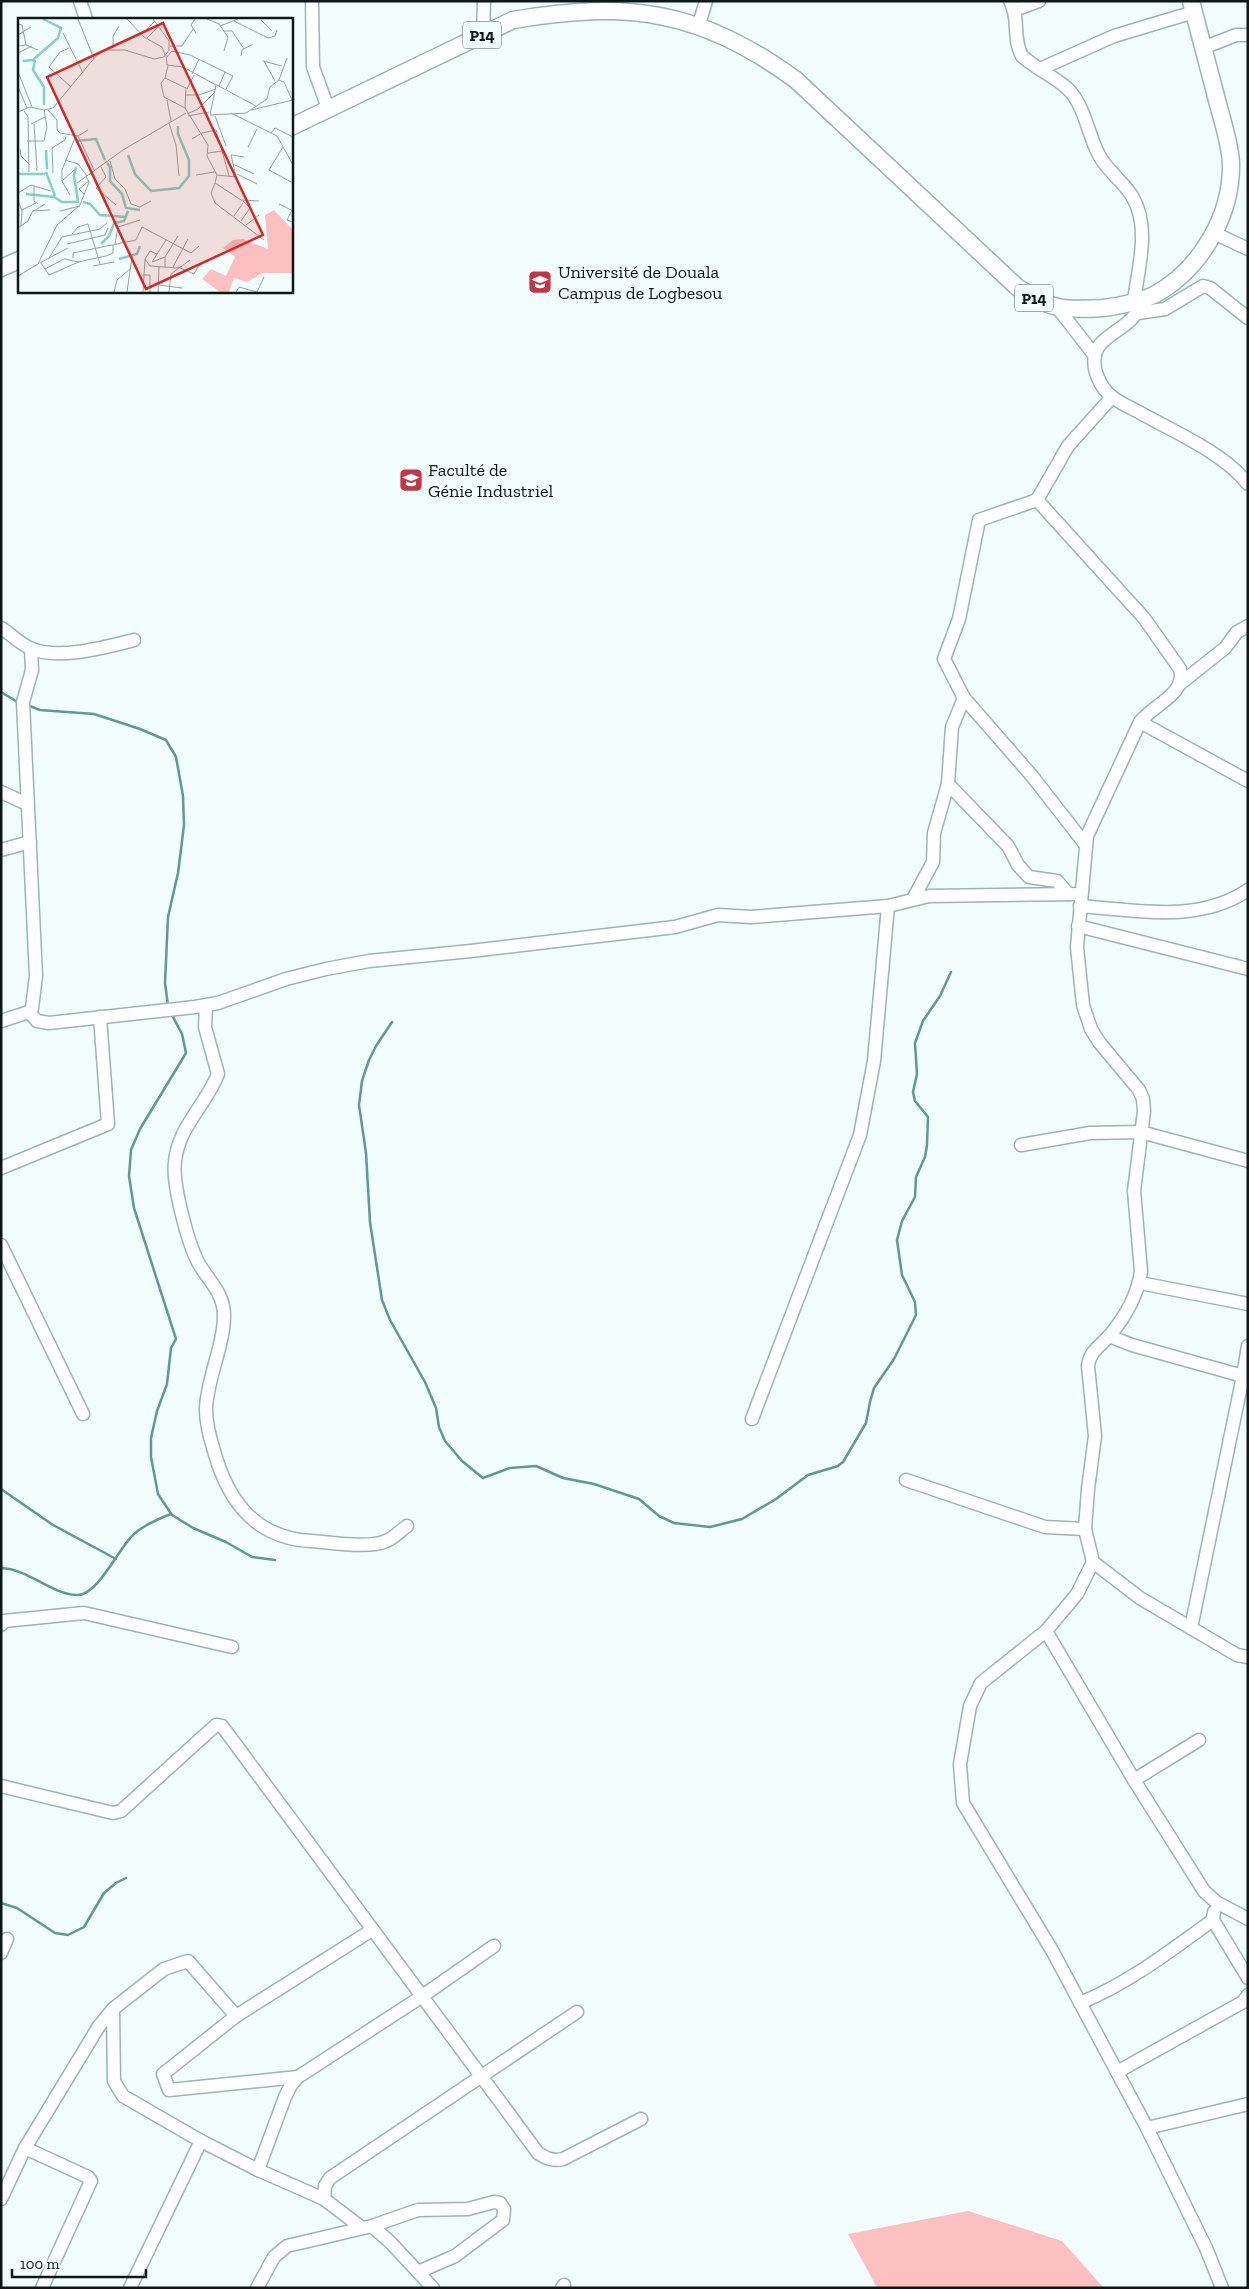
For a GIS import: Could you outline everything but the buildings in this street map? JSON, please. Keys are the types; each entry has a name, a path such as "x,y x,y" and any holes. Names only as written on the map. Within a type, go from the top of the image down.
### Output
{"main road":[{"name":"P14","path":"292,126 483,34 536,12 583,4 648,5 666,8 700,21 758,52 796,80 994,268 1017,287 1035,298 1057,307 1092,309 1138,305 1165,288 1198,258 1214,234 1225,202 1231,163 1192,6"},
{"path":"1,268 18,260"}],"street":[{"path":"80,1 86,18"},
{"path":"312,1 314,67 328,108"},
{"path":"483,34 484,1"},
{"path":"700,21 706,1"},
{"path":"1040,1 1012,6 1018,49 1029,62 1058,81 1076,100 1098,154 1104,164 1126,187 1138,207 1142,234 1138,305 1132,320 1098,347 1094,356 1098,379 1112,397 1215,456 1237,472 1248,484"},
{"path":"1040,70 1114,36 1192,6"},
{"path":"1203,48 1236,36 1248,35"},
{"path":"1214,234 1248,249"},
{"path":"1138,305 1165,309 1203,286 1210,288 1248,318"},
{"path":"1057,307 1094,356"},
{"path":"1085,844 1032,776 964,698 944,659 960,619 978,524 982,518 1037,500 1068,446 1112,397"},
{"path":"1037,500 1144,618 1180,669 1181,684"},
{"path":"1248,626 1237,632 1225,648 1181,684 1178,690 1140,722 1085,844 1076,898 1077,947 1086,1016 1099,1042 1138,1090 1144,1110 1134,1191 1141,1271 1140,1283 1134,1299 1109,1336 1089,1356 1088,1366 1095,1436 1085,1529 1093,1562 1140,1598 1237,1655 1248,1657"},
{"path":"1,628 31,649 63,652 89,652 134,640"},
{"path":"1,642 14,637"},
{"path":"1,1022 29,1012 34,1002 36,976 23,702 32,670 31,649"},
{"path":"913,899 932,868 934,833 948,784 952,727 964,698"},
{"path":"1140,722 1248,781"},
{"path":"948,784 1008,846 1018,865 1029,877 1057,881 1076,898"},
{"path":"1,792 27,804"},
{"path":"1,850 30,842"},
{"path":"29,1012 37,1021 49,1023 206,1006 286,979 369,961 674,927 718,916 751,917 888,906 913,899 944,896 1076,898 1182,912 1215,906 1248,890"},
{"path":"752,1419 860,1135 874,1061 888,906"},
{"path":"1078,926 1248,969"},
{"path":"206,1006 205,1027 218,1074 188,1123 175,1160 174,1178 195,1256 220,1297 224,1308 222,1331 209,1386 206,1411 209,1434 218,1466 236,1502 248,1515 277,1534 304,1540 372,1545 384,1542 407,1526"},
{"path":"1,1168 108,1124 100,1017"},
{"path":"1021,1145 1090,1133 1141,1132 1248,1161"},
{"path":"1,1245 83,1414"},
{"path":"1140,1283 1248,1304"},
{"path":"1109,1336 1132,1345 1243,1376"},
{"path":"1191,1628 1248,1346"},
{"path":"906,1480 1045,1528 1085,1529"},
{"path":"1093,1562 1077,1594 1046,1631 981,1683 970,1706 960,1764 960,1786 963,1803 1053,1952 1147,2128 1206,2248 1222,2288"},
{"path":"1,1625 4,1621 84,1613 232,1647"},
{"path":"1046,1631 1134,1780 1204,1891 1216,1902 1248,1918"},
{"path":"1,1786 113,1813 121,1811 216,1725 222,1726 421,1997 538,2152 546,2158 563,2159 641,2119"},
{"path":"1134,1780 1199,1740"},
{"path":"1216,1902 1213,1920 1248,1978"},
{"path":"1080,2003 1108,1992 1138,1974 1213,1920"},
{"path":"298,2077 169,2090 162,2074 236,2016 372,1930"},
{"path":"1,1953 7,1939"},
{"path":"258,2170 285,2097 291,2085 298,2077 421,1997 494,1946"},
{"path":"1,2199 25,2148 86,2045 114,2009 164,1969 188,1961 236,2016"},
{"path":"1117,2072 1243,2002 1248,1995"},
{"path":"114,2009 113,2071 117,2088 123,2096 201,2141 258,2170 324,2199 391,2243 433,2288"},
{"path":"324,2199 325,2186 330,2178 577,2012"},
{"path":"1147,2128 1248,2104"},
{"path":"130,2288 201,2141"},
{"path":"25,2148 88,2177 91,2181 42,2288"},
{"path":"257,2288 274,2257 280,2250 288,2246 367,2227 423,2209 468,2208 497,2202 504,2209 503,2220 490,2231 449,2259 418,2272"}],"shaded area":[{"path":"968,2211 1062,2241 1104,2288 877,2288 848,2234"}],"waterway":[{"path":"1,692 19,703"},
{"path":"27,705 40,710 94,714 140,729 166,740 176,757 183,796 184,825 178,873 168,917 165,983 168,1006"},
{"path":"392,1022 369,1060 362,1081 359,1105 366,1153 370,1222 382,1300 390,1320 425,1382 436,1408 439,1427 445,1441 462,1461 483,1478 510,1468 536,1466 563,1478 594,1484 639,1499 659,1516 674,1523 710,1527 742,1519 776,1499 808,1475 838,1466 843,1462 866,1423 874,1388 894,1359 916,1315 915,1302 902,1275 897,1240 902,1221 915,1197 916,1177 925,1157 927,1145 928,1117 915,1101 913,1092 917,1074 915,1043 923,1021 940,996 951,972"},
{"path":"171,1013 182,1034 186,1053 140,1129 131,1150 129,1176 134,1208 176,1339 171,1348 167,1384 157,1411 151,1438 151,1457 158,1494 172,1515 193,1528 226,1542 252,1557 275,1560"},
{"path":"1,1489 53,1525 116,1559"},
{"path":"1,1568 11,1569 67,1594 77,1595 85,1593 100,1580 134,1534 156,1520 171,1514"},
{"path":"1,1903 17,1908 55,1933 68,1935 84,1927 104,1893 116,1883 126,1878"}],"place":[{"name":"Université de Douala Campus de Logbesou","path":"540,282"},
{"name":"Faculté de Génie Industriel","path":"411,480"}]}
